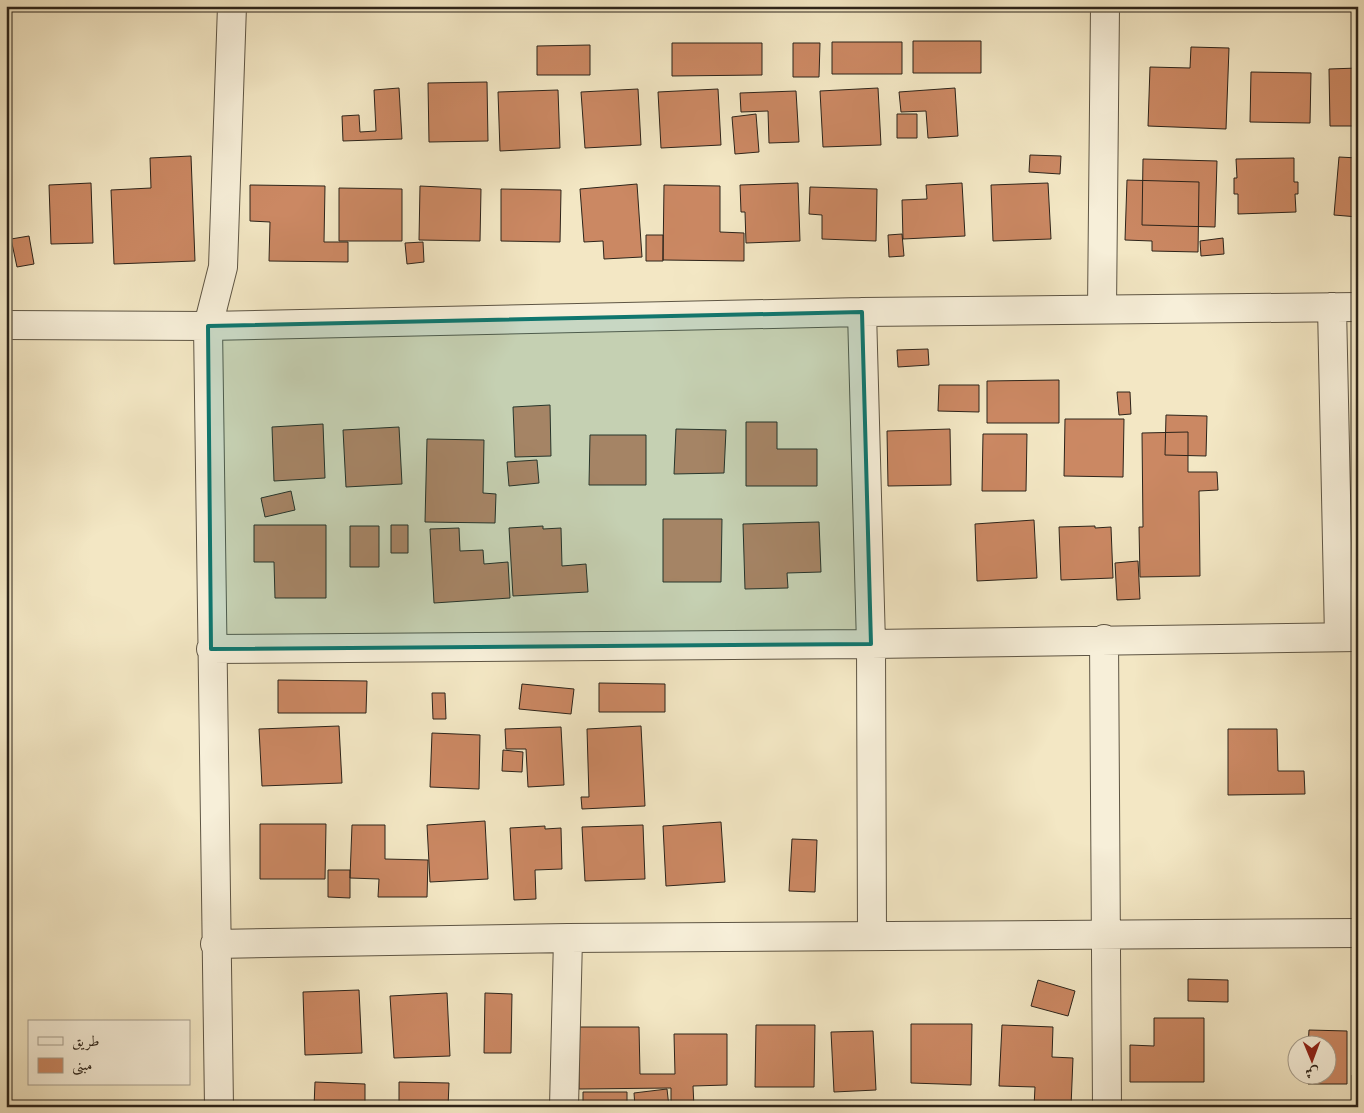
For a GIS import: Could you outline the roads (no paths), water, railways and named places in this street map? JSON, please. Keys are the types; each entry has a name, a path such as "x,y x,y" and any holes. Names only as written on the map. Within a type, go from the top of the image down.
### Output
{"street":[{"path":"219,1107 215,944 208,326 223,267 232,6"},
{"path":"1102,309 1105,6"},
{"path":"6,325 208,326 862,312 1345,307 1349,637 1104,639 871,644 211,649"},
{"path":"862,312 871,644 872,936"},
{"path":"1104,639 1107,1107"},
{"path":"215,944 568,938 1358,933"},
{"path":"564,1107 568,938"}]}
